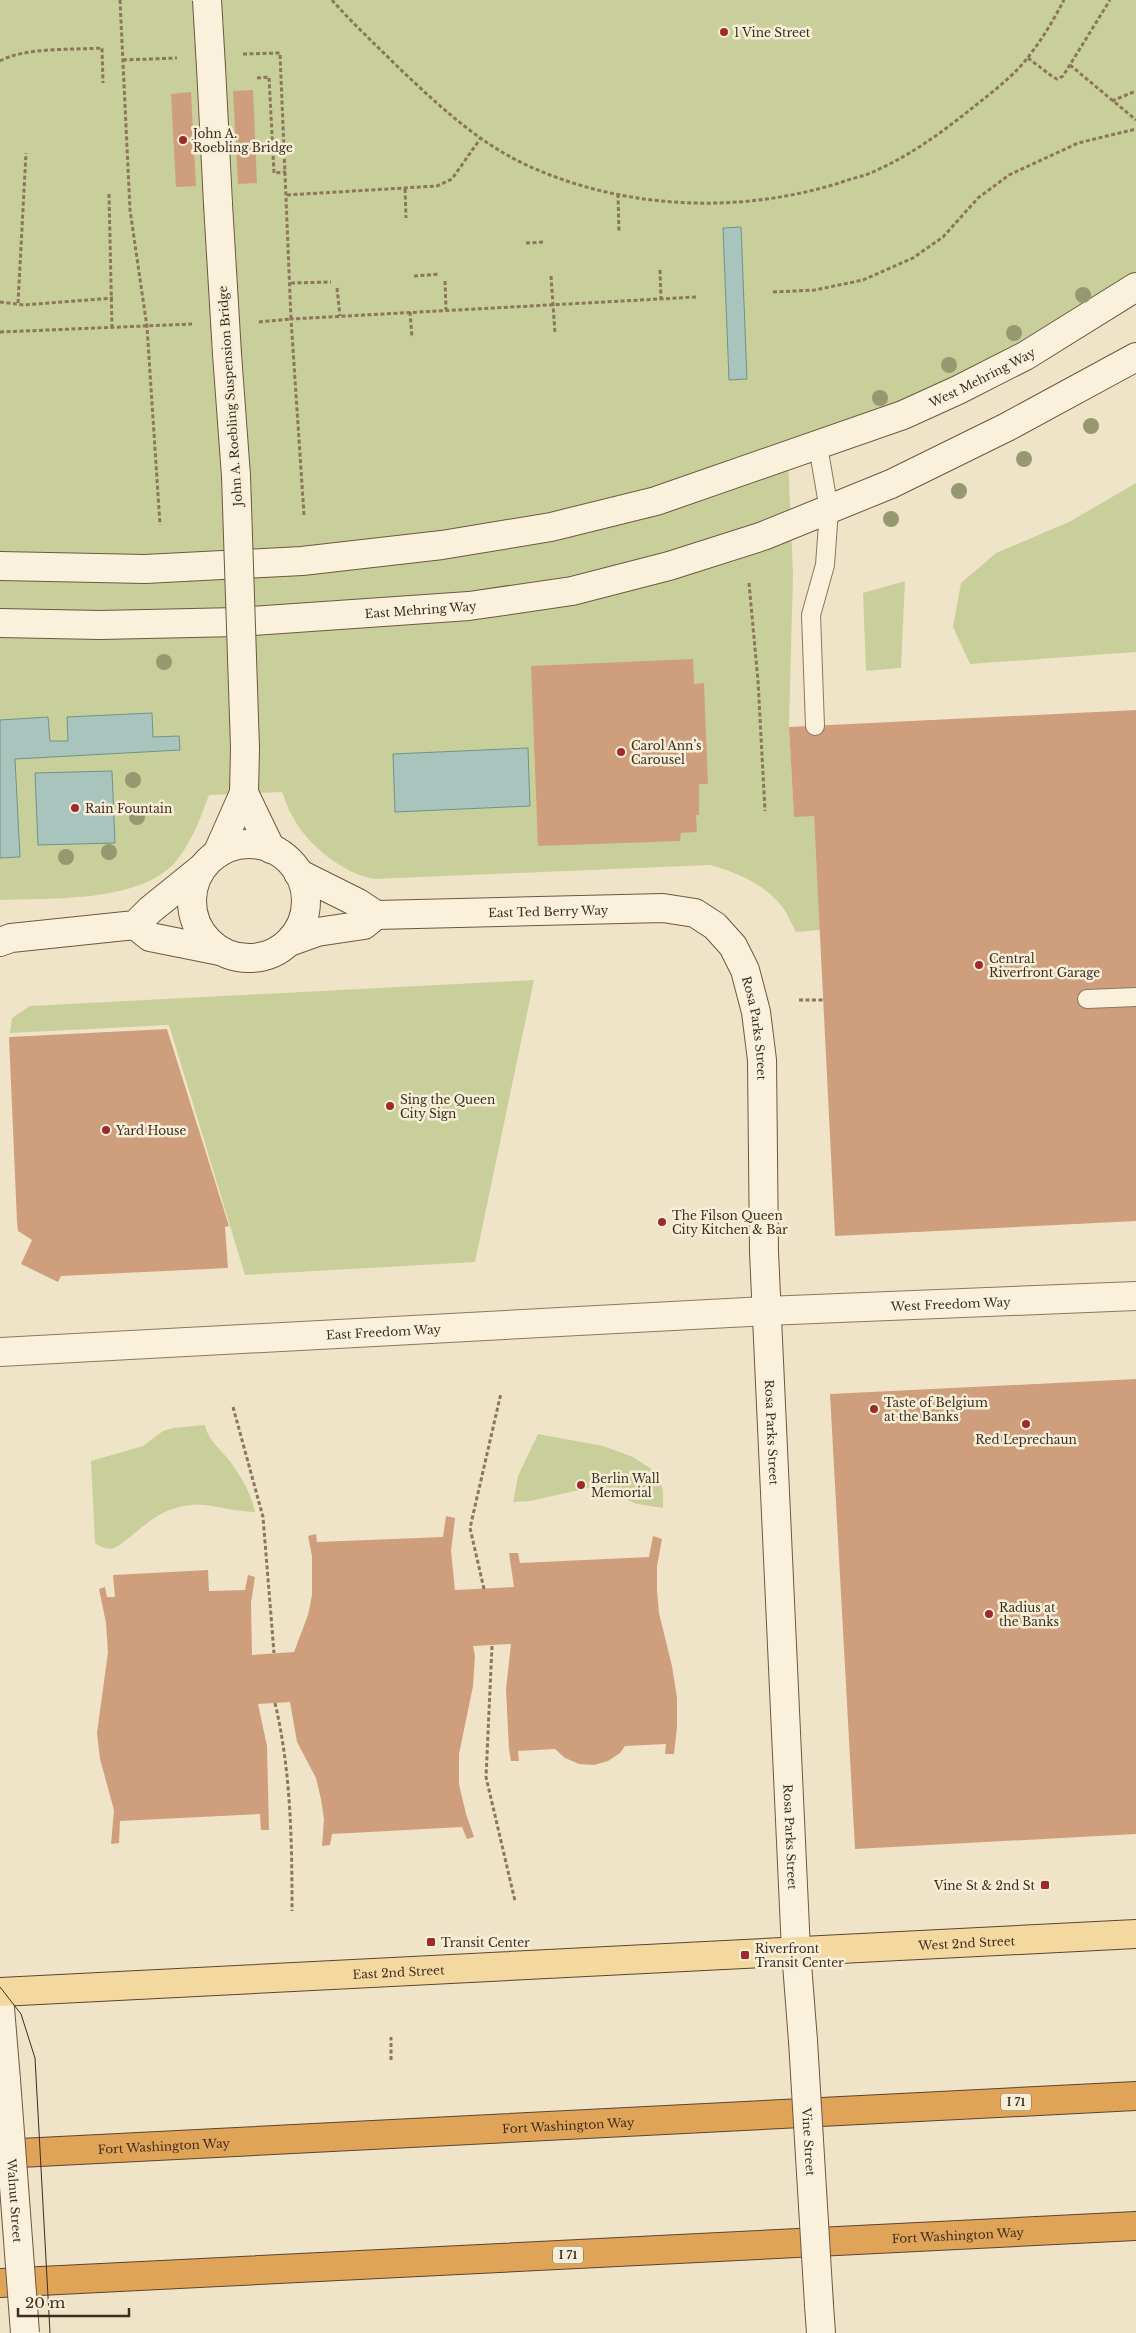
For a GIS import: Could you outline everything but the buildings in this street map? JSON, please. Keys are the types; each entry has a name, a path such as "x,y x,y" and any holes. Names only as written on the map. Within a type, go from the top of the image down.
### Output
{"highway":[{"name":"Fort Washington Way","path":"0,2154 1136,2096"},
{"name":"Fort Washington Way","path":"0,2283 1136,2226"}],"main road":[{"name":"John A. Roebling Suspension Bridge","path":"207,0 227,354 236,476 245,748 244,793 210,861"},
{"name":"West Mehring Way","path":"818,446 903,415 958,390 1025,356 1136,288"},
{"path":"829,510 892,484 1008,427 1136,357"},
{"path":"0,566 145,569 302,561 442,545 551,528 647,503 818,446"},
{"name":"East Mehring Way","path":"0,623 100,625 238,622 469,606 572,591 669,566 763,536 829,510"},
{"name":"John A. Roebling Suspension Bridge","path":"244,793 270,849"},
{"path":"0,942 11,938 135,925 150,910 210,861 234,846 253,844 270,849 287,859 298,874 305,891 305,911 300,928 289,942 274,952 256,958 238,957 220,951 150,937 135,925"},
{"path":"210,861 194,886 192,904 196,923 206,939 220,951"},
{"path":"298,874 358,903 376,915"},
{"name":"East Ted Berry Way","path":"289,942 317,932 364,925 376,915 663,908 695,913 715,926"},
{"name":"Rosa Parks Street","path":"715,926 733,946 745,970 757,1022 762,1060 766,1311 796,1951"},
{"name":"West Freedom Way","path":"766,1311 1136,1296"},
{"name":"East Freedom Way","path":"0,1352 766,1311"},
{"name":"West 2nd Street","path":"796,1951 1136,1934"},
{"name":"East 2nd Street","path":"0,1992 796,1951"},
{"name":"Vine Street","path":"796,1951 821,2333"},
{"name":"Walnut Street","path":"0,2008 25,2333"}],"lane":[{"path":"815,726 811,615 825,565 829,510 818,446"},
{"path":"1087,999 1136,997"}],"path":[{"path":"120,0 130,210 147,327 160,525"},
{"path":"332,0 406,74 480,139 533,168 601,192 692,203 769,200 823,188 873,172 913,152 989,95 1028,58 1047,32 1064,0"},
{"path":"1028,58 1053,77 1057,79 1063,76 1110,0"},
{"path":"0,61 7,57 31,53 102,48 103,83"},
{"path":"1070,65 1136,120"},
{"path":"257,78 269,78 274,173 286,172"},
{"path":"1112,101 1136,91"},
{"path":"773,292 815,290 854,282 913,258 943,237 978,198 1009,175 1078,143 1136,129"},
{"path":"287,195 437,186 452,179 480,139"},
{"path":"18,303 26,153"},
{"path":"405,189 406,218"},
{"path":"109,194 113,298 112,328"},
{"path":"618,194 619,233"},
{"path":"526,243 545,242"},
{"path":"660,270 661,299"},
{"path":"414,276 440,274"},
{"path":"551,276 555,333"},
{"path":"445,281 446,310"},
{"path":"290,283 331,282"},
{"path":"337,288 340,316"},
{"path":"304,515 291,319 696,297"},
{"path":"0,302 45,304 113,298"},
{"path":"410,312 412,338"},
{"path":"749,584 758,681 766,811"},
{"path":"800,1000 823,1000"},
{"path":"484,1589 470,1528 501,1392"},
{"path":"233,1407 262,1518 274,1653"},
{"path":"492,1646 486,1778 515,1901"},
{"path":"275,1703 283,1736 292,1827 292,1911"},
{"path":"391,2037 391,2060"}],"green space":[{"path":"0,0 1136,0 1136,287 1025,356 788,456 793,574 789,727 794,816 814,816 820,930 796,932 782,907 765,890 748,879 710,865 374,879 362,876 339,865 307,838 291,814 282,792 209,795 192,837 177,860 162,874 142,884 119,891 69,898 0,900"},
{"path":"1136,483 1136,652 970,664 953,627 961,583 996,553 1069,522"},
{"path":"905,581 901,668 866,671 863,593"},
{"path":"534,980 475,1262 245,1275 169,1025 10,1033 12,1018 30,1006"},
{"path":"205,1425 211,1440 229,1460 241,1478 251,1498 255,1512 198,1505 174,1508 149,1522 114,1548 104,1548 95,1543 91,1461 143,1446 163,1431 173,1428"},
{"path":"538,1434 603,1446 633,1457 659,1474 663,1491 663,1508 637,1504 593,1487 530,1501 513,1502 518,1476"}],"water":[{"path":"741,227 747,379 729,380 723,228"},
{"path":"152,713 153,737 179,736 180,750 15,759 20,857 0,858 0,720 48,717 50,741 68,741 67,717"},
{"path":"528,748 530,806 395,812 393,754"},
{"name":"Rain Fountain","path":"112,771 115,843 38,845 35,773"}],"tram line":[{"path":"0,1987 21,2014 35,2058 50,2333"}],"place":[{"name":"1 Vine Street","path":"724,32"},
{"name":"John A. Roebling Bridge","path":"183,140"},
{"name":"Carol Ann’s Carousel","path":"621,752"},
{"name":"Rain Fountain","path":"75,808"},
{"name":"Central Riverfront Garage","path":"979,965"},
{"name":"Sing the Queen City Sign","path":"390,1106"},
{"name":"Yard House","path":"106,1130"},
{"name":"The Filson Queen City Kitchen & Bar","path":"662,1222"},
{"name":"Taste of Belgium at the Banks","path":"874,1409"},
{"name":"Red Leprechaun","path":"1026,1424"},
{"name":"Berlin Wall Memorial","path":"581,1485"},
{"name":"Radius at the Banks","path":"989,1614"},
{"name":"Vine St & 2nd St","path":"1045,1885"},
{"name":"Transit Center","path":"431,1942"},
{"name":"Riverfront Transit Center","path":"745,1955"}]}
